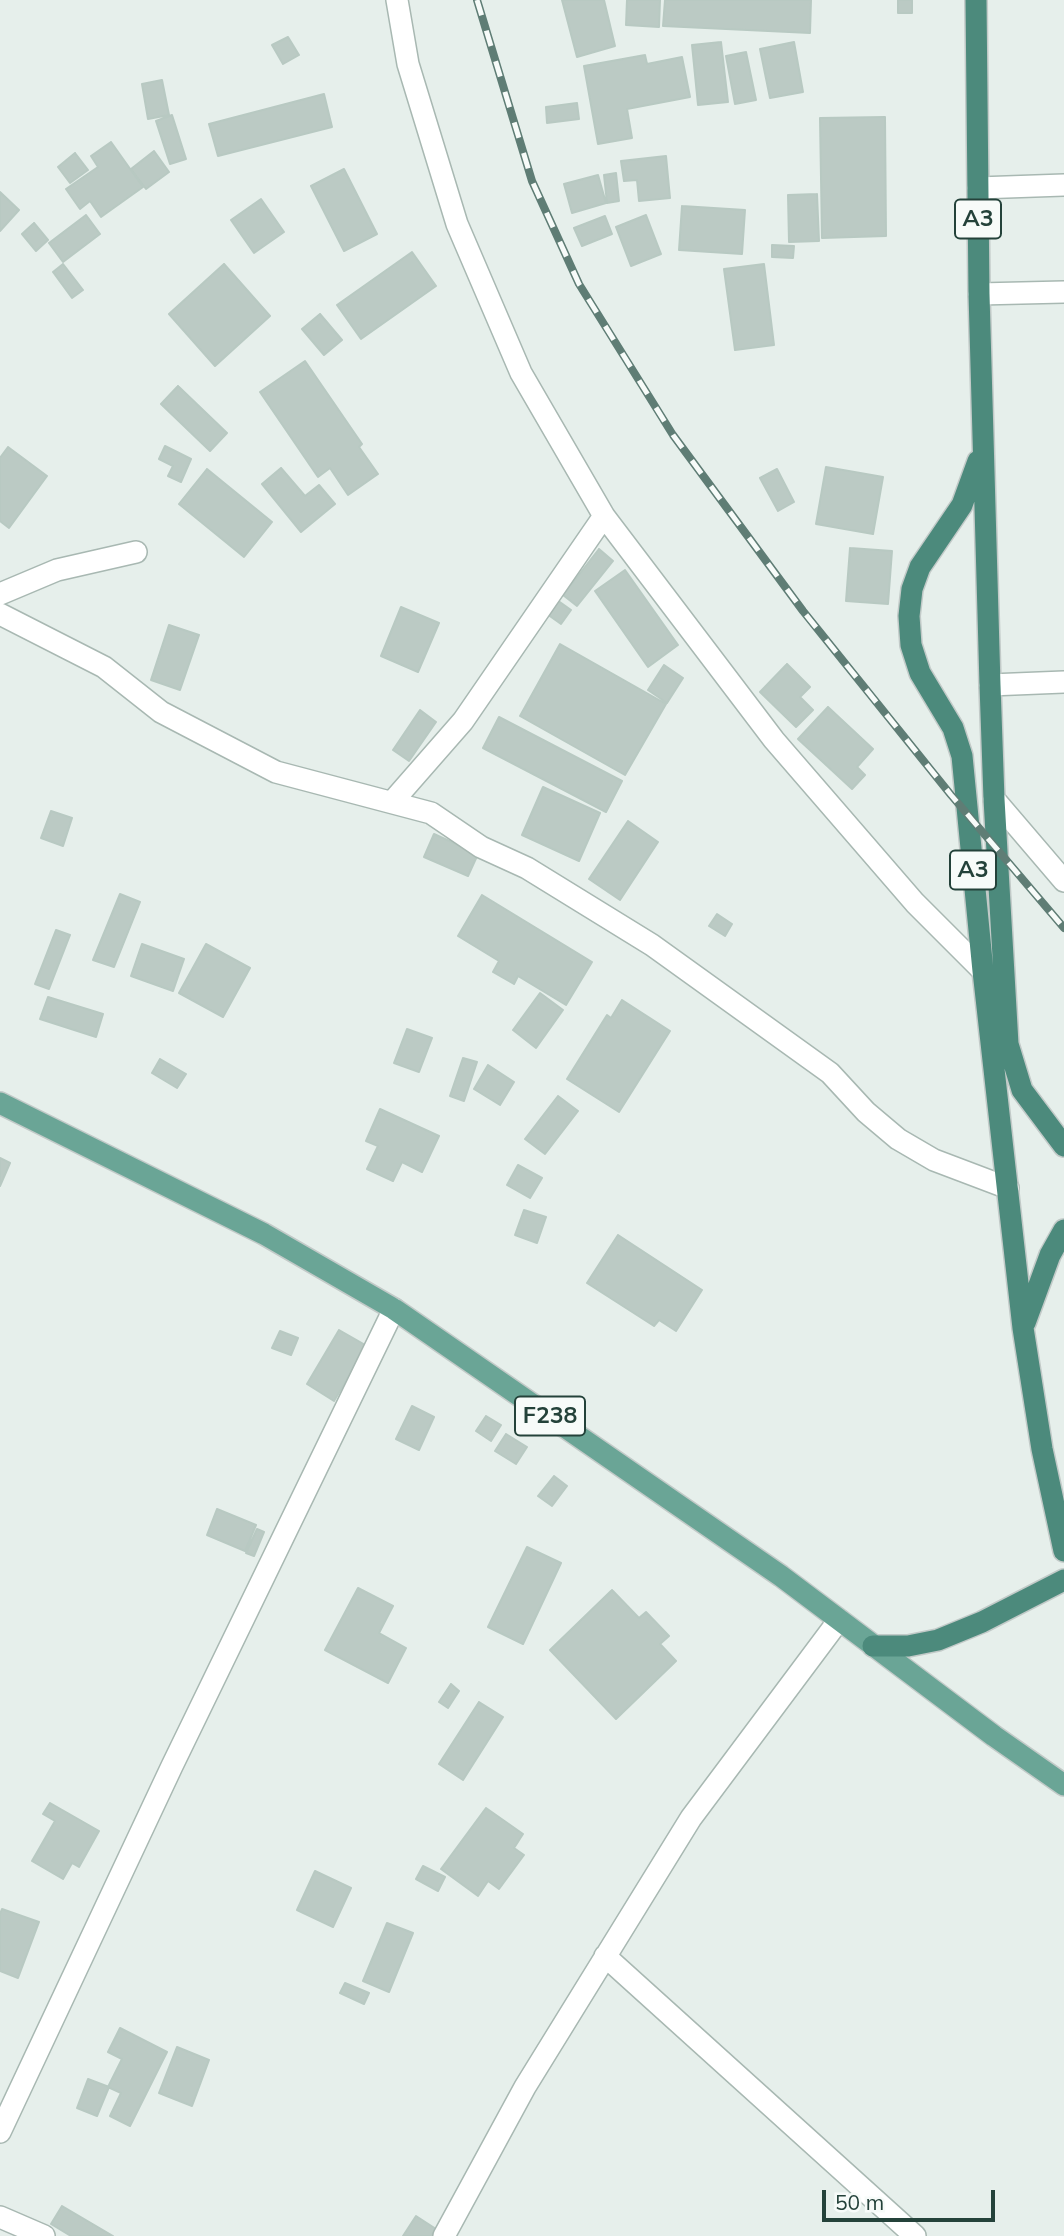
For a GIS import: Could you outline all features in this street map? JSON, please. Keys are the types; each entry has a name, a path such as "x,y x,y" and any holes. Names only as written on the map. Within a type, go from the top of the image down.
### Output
{"highway":[{"name":"A3","path":"976,0 979,295 990,685 1008,1044 1021,1090 1064,1146"},
{"name":"A3","path":"983,439 975,474 962,505 920,568 912,589 909,616 911,645 920,673 953,728 962,757 1023,1328 1042,1449 1064,1551"},
{"name":"A3","path":"1023,1328 1050,1255 1064,1230"},
{"path":"873,1646 908,1646 938,1640 982,1622 1064,1580"}],"main road":[{"name":"F238","path":"0,1103 264,1234 394,1309 781,1576 994,1736 1064,1785"}],"street":[{"path":"397,0 408,64 457,224 521,373 604,516 775,740 915,903 983,971"},
{"path":"978,188 1064,186"},
{"path":"979,295 1064,292"},
{"path":"393,801 463,721 604,516"},
{"path":"0,594 57,570 136,552"},
{"path":"0,614 104,667 161,712 276,772 431,813 481,847 527,868 652,945 830,1073 866,1112 898,1139 934,1160 1007,1188"},
{"path":"990,685 1064,682"},
{"path":"994,799 1063,878"},
{"path":"0,2132 172,1766 394,1309"},
{"path":"444,2236 524,2087 691,1818 839,1620"},
{"path":"606,1956 915,2236"},
{"path":"0,2217 44,2236"}],"building":[{"path":"562,0 604,0 615,46 577,57"},
{"path":"627,0 660,0 659,27 626,25"},
{"path":"665,0 811,0 810,33 663,26"},
{"path":"898,0 912,0 912,13 898,13"},
{"path":"288,37 299,55 283,64 272,45"},
{"path":"721,42 728,102 698,105 692,45"},
{"path":"794,42 803,92 770,98 760,49"},
{"path":"746,52 756,100 735,104 726,56"},
{"path":"645,55 647,64 682,57 690,97 627,109 632,138 598,144 584,66"},
{"path":"162,80 169,115 148,119 142,84"},
{"path":"324,94 332,127 218,156 209,124"},
{"path":"577,103 579,119 547,123 546,107"},
{"path":"172,115 186,159 170,164 156,121"},
{"path":"885,117 886,236 822,238 820,118"},
{"path":"111,142 143,187 101,217 90,201 80,209 66,189 98,167 91,156"},
{"path":"154,151 169,172 146,189 131,169"},
{"path":"75,153 88,170 70,183 58,167"},
{"path":"666,156 670,198 639,201 637,180 624,181 621,161"},
{"path":"344,169 377,234 344,251 311,186"},
{"path":"616,173 619,201 607,203 604,175"},
{"path":"598,175 606,203 572,213 564,184"},
{"path":"0,192 19,210 0,231"},
{"path":"817,194 819,241 789,242 788,195"},
{"path":"261,199 284,232 254,253 231,220"},
{"path":"682,206 745,210 742,254 679,250"},
{"path":"86,215 100,234 63,262 49,243"},
{"path":"646,215 661,254 631,266 616,227"},
{"path":"605,216 612,234 582,246 574,228"},
{"path":"34,223 48,240 36,251 22,234"},
{"path":"772,245 794,246 793,258 772,257"},
{"path":"412,252 436,286 361,339 337,305"},
{"path":"63,264 83,290 72,298 53,272"},
{"path":"224,264 270,316 215,366 169,314"},
{"path":"764,264 774,345 735,350 724,269"},
{"path":"320,314 342,340 324,355 302,329"},
{"path":"305,361 362,444 359,447 378,474 348,495 330,468 318,477 260,392"},
{"path":"178,386 227,433 210,451 161,404"},
{"path":"165,446 191,459 181,482 168,476 173,466 159,459"},
{"path":"8,447 47,476 9,528 0,521 0,458"},
{"path":"826,467 883,477 873,534 816,524"},
{"path":"281,468 305,496 319,485 335,504 301,532 262,484"},
{"path":"207,469 272,522 244,557 179,504"},
{"path":"777,469 794,502 778,511 760,478"},
{"path":"850,548 892,551 888,604 846,601"},
{"path":"599,549 613,561 577,606 563,595"},
{"path":"625,570 678,645 648,667 595,591"},
{"path":"557,600 571,610 561,624 547,614"},
{"path":"401,607 439,623 418,672 381,656"},
{"path":"169,625 199,635 180,690 151,680"},
{"path":"560,644 666,704 625,775 520,716"},
{"path":"787,664 810,687 800,697 813,710 796,727 760,692"},
{"path":"664,665 683,678 667,703 648,690"},
{"path":"828,707 873,749 857,767 865,775 852,789 798,739"},
{"path":"420,710 436,722 409,761 393,750"},
{"path":"499,717 622,781 606,812 483,748"},
{"path":"543,787 600,813 579,861 522,835"},
{"path":"51,811 72,818 63,846 41,838"},
{"path":"628,821 658,842 620,900 589,879"},
{"path":"434,834 478,854 468,876 424,857"},
{"path":"120,894 140,902 114,967 93,960"},
{"path":"482,895 592,962 566,1005 518,976 514,984 493,972 499,961 458,936"},
{"path":"717,914 732,924 725,936 709,926"},
{"path":"56,930 70,935 49,989 35,984"},
{"path":"142,944 184,959 173,991 131,976"},
{"path":"206,944 250,968 223,1017 179,993"},
{"path":"540,993 563,1010 536,1048 513,1030"},
{"path":"48,997 103,1014 96,1037 40,1019"},
{"path":"622,1000 670,1031 619,1112 567,1079 607,1015 611,1018"},
{"path":"407,1029 432,1038 419,1072 394,1063"},
{"path":"463,1058 477,1062 464,1101 450,1096"},
{"path":"160,1059 186,1074 177,1088 152,1073"},
{"path":"488,1065 514,1082 500,1105 474,1089"},
{"path":"558,1096 578,1111 545,1154 525,1139"},
{"path":"380,1109 439,1136 422,1172 402,1162 393,1181 367,1169 378,1146 366,1141"},
{"path":"0,1158 10,1163 0,1186"},
{"path":"518,1165 542,1178 530,1198 507,1185"},
{"path":"524,1210 546,1217 537,1243 515,1235"},
{"path":"618,1235 702,1290 676,1331 659,1320 654,1326 587,1283"},
{"path":"339,1330 367,1346 334,1401 307,1384"},
{"path":"280,1331 298,1338 291,1355 272,1348"},
{"path":"412,1406 434,1417 419,1450 396,1439"},
{"path":"486,1416 501,1425 491,1441 476,1431"},
{"path":"506,1434 527,1447 516,1464 495,1451"},
{"path":"554,1476 567,1486 552,1506 538,1496"},
{"path":"217,1509 256,1525 245,1551 207,1535"},
{"path":"257,1529 264,1532 254,1556 246,1553"},
{"path":"527,1547 561,1563 523,1644 488,1627"},
{"path":"358,1588 393,1606 379,1633 406,1648 388,1683 325,1650"},
{"path":"612,1590 639,1618 646,1612 669,1636 660,1644 676,1661 616,1719 550,1650"},
{"path":"451,1684 459,1691 448,1708 439,1702"},
{"path":"479,1702 503,1717 463,1780 439,1764"},
{"path":"50,1803 99,1831 79,1867 72,1863 63,1879 32,1861 55,1821 43,1814"},
{"path":"486,1808 523,1834 514,1848 524,1855 499,1889 488,1881 478,1896 441,1869"},
{"path":"423,1866 445,1877 438,1891 416,1879"},
{"path":"315,1871 351,1888 333,1927 297,1910"},
{"path":"2,1909 39,1922 18,1978 0,1971"},
{"path":"387,1923 413,1933 389,1992 363,1981"},
{"path":"345,1983 369,1993 364,2004 340,1993"},
{"path":"120,2028 167,2052 130,2126 110,2116 121,2093 108,2087 122,2059 108,2052"},
{"path":"177,2047 209,2060 192,2106 159,2093"},
{"path":"88,2079 109,2087 97,2116 77,2108"},
{"path":"62,2206 113,2236 71,2236 51,2224"},
{"path":"416,2216 436,2229 431,2236 403,2236"}],"railway":[{"path":"477,0 532,181 579,284 673,435 803,611 951,795 1064,928"}]}
